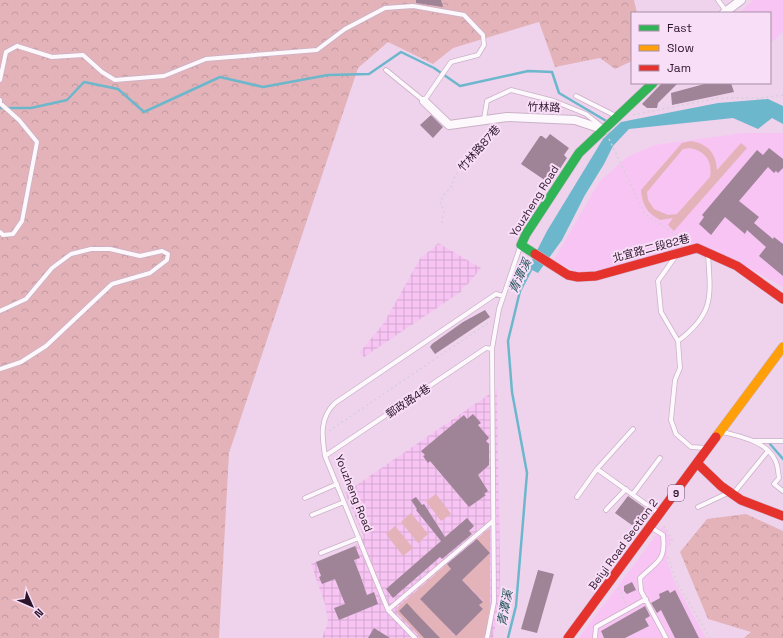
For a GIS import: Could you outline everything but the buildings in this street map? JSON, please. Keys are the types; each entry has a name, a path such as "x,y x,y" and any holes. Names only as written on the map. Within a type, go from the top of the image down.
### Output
{"street":[{"path":"725,12 741,0"},
{"path":"605,130 652,84"},
{"name":"竹林路","path":"424,101 449,125 507,117 576,120 605,130"},
{"name":"Youzheng Road","path":"520,245 579,153 605,130"},
{"name":"北宜路二段82巷","path":"520,245 568,275 578,277 596,276 697,248 737,266 783,298"},
{"name":"Beiyi Road Section 2","path":"568,638 783,347"},
{"path":"697,463 731,494 748,504 776,512 783,516"}],"lane":[{"path":"718,0 725,12"},
{"path":"0,80 6,52 17,46 52,57 83,55 115,80 164,76 206,59 317,50 345,29 385,8 413,6 464,15 483,35 484,45 478,55 450,62 424,101 386,70"},
{"path":"484,119 487,101 511,90 554,101 586,114 605,130"},
{"path":"576,96 618,118"},
{"path":"0,102 19,120 37,142 22,221 13,234 3,235 0,232"},
{"name":"Youzheng Road","path":"487,638 494,602 492,349 503,296 520,245"},
{"path":"0,311 26,299 52,268 71,254 90,249 110,250 140,256 162,251 168,254 168,260 150,273 112,284 46,346 21,362 0,369"},
{"path":"678,253 658,281 661,312 678,341 680,368 675,380 671,420 676,434 691,446 709,448"},
{"path":"678,341 693,330 706,312 711,289 708,253"},
{"name":"Youzheng Road","path":"416,638 388,610 325,456 322,434 325,415 335,403 496,294 503,296"},
{"name":"郵政路4巷","path":"325,456 486,348 492,349"},
{"path":"577,497 597,469 633,429"},
{"path":"721,432 755,442 768,451 776,461 779,478 774,484 783,491"},
{"path":"755,442 783,440"},
{"path":"698,507 731,494 768,451"},
{"path":"633,494 660,458"},
{"path":"597,469 660,514"},
{"path":"305,498 337,484"},
{"path":"606,510 626,489"},
{"path":"312,515 344,502"},
{"path":"388,610 493,521"},
{"path":"650,527 663,535 664,546 660,562 640,578 641,591 666,638"},
{"path":"321,553 359,538"},
{"path":"595,638 596,627 646,600"}],"path":[{"path":"618,118 718,98 762,98 783,95"},
{"name":"竹林路87巷","path":"442,223 444,211 440,202 452,186 454,178 459,170 470,160 507,117"},
{"path":"605,130 620,166 645,214 686,242"},
{"path":"322,434 327,433 493,320 497,320"},
{"path":"660,514 663,524 668,529 672,539 668,551"},
{"path":"668,556 668,561 677,583 710,638"},
{"path":"618,588 629,609"}],"shaded area":[{"path":"754,0 783,0 783,32 771,43 771,12 740,12"},
{"path":"743,133 783,133 783,287 760,274 695,243 596,272 578,273 554,260 599,182 627,157 655,145"},
{"path":"438,243 481,268 469,283 461,289 462,291 364,357 361,353 357,356 384,323 421,257 434,248"},
{"path":"497,389 500,572 499,609 493,638 322,638 328,622 325,604 311,564 355,546 364,537 345,493"},
{"path":"663,526 671,539 667,550 667,561 675,583 706,638 579,638"}],"green space":[{"path":"0,0 634,0 637,12 631,12 631,61 615,69 600,58 555,67 539,22 453,48 433,64 388,42 358,68 229,453 219,638 0,638"},
{"path":"691,141 697,142 710,150 715,159 717,170 741,143 747,148 674,231 668,225 673,218 660,220 646,208 641,190 682,143","holes":["683,149 695,149 707,158 711,172 710,177 677,214 668,215 654,209 648,200 647,192"]},
{"path":"436,494 451,514 441,521 426,501"},
{"path":"411,513 428,534 418,543 401,522"},
{"path":"746,514 783,531 783,638 744,638 751,632 708,619 680,552 707,519"},
{"path":"395,526 413,548 403,556 386,534"},
{"path":"490,528 490,607 485,638 421,638 397,613 398,607 447,564 452,569 420,599 430,609 453,618 446,626 455,636 483,609 479,605 483,601 462,580 477,539"}],"water":[{"path":"768,99 783,106 783,124 772,118 758,129 733,118 629,129 613,146 585,195 562,240 538,273 528,268 547,231 603,139 621,122 718,103"}],"waterway":[{"path":"0,108 31,108 67,100 84,82 118,89 144,112 220,77 263,87 328,75 369,74 401,52 434,68 460,86 528,71 552,72 559,93 608,122"},
{"name":"青潭溪","path":"508,638 516,606 527,473 512,392 508,341 520,291 532,268"},
{"path":"770,444 783,459"}],"traffic: fast":[{"path":"535,254 521,245 526,234 579,153 652,84"}],"traffic: slow":[{"path":"716,437 783,347"}],"traffic: jam":[{"path":"535,254 568,275 578,277 596,276 697,248 737,266 783,299"},
{"path":"568,638 716,437"},
{"path":"697,463 721,486 741,500 783,516"}]}
